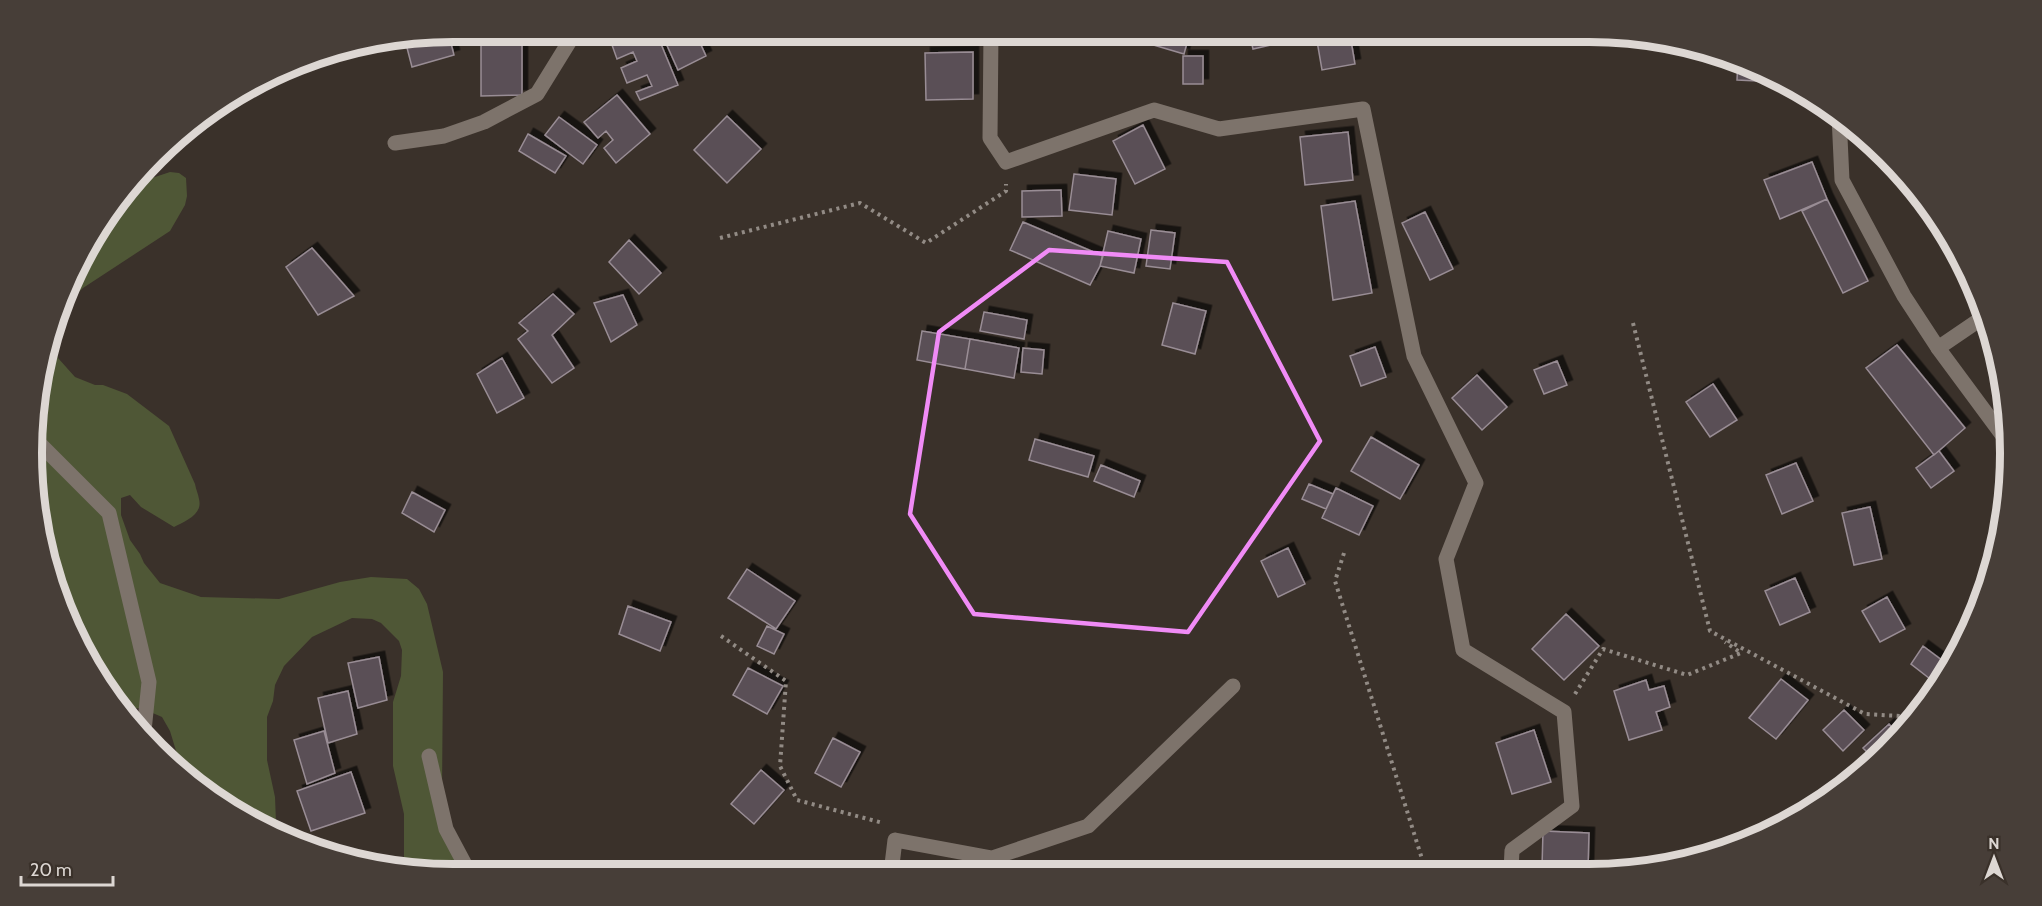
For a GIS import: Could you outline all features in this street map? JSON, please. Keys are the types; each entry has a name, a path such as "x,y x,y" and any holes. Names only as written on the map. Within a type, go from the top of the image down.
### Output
{"street":[{"path":"395,143 444,136 484,122 537,94 569,42"},
{"path":"990,42 990,138 1006,162 1154,110 1219,129 1363,109 1414,356 1476,483 1446,559 1463,650 1564,712 1572,806 1512,850 1511,864"},
{"path":"1840,127 1842,180 1904,296 1938,348 1999,431"},
{"path":"1938,348 1978,320"},
{"path":"42,446 109,513 149,682 145,725"},
{"path":"892,864 895,840 992,858 1088,826 1233,686"},
{"path":"429,756 446,829 465,864"}],"path":[{"path":"720,238 861,203 926,243 1006,191 1006,162"},
{"path":"1564,712 1603,649 1687,675 1741,653 1710,631 1634,323"},
{"path":"1344,553 1335,581 1424,864"},
{"path":"1710,631 1865,714 1904,716"},
{"path":"722,636 786,681 780,766 797,800 892,825 895,840"}],"highlighted area":[{"path":"1049,250 1227,262 1320,441 1188,632 974,614 910,514 939,332"}],"green space":[{"path":"170,172 179,173 186,178 185,205 170,231 83,288 72,298 84,271 111,225 142,184"},
{"path":"56,347 58,358 75,377 127,394 169,426 195,484 200,505 192,517 174,527 141,507 130,495 121,498 121,515 130,540 160,583 201,597 279,599 340,582 371,577 407,579 419,589 427,604 443,672 442,791 459,864 404,861 404,814 393,766 393,702 401,676 402,650 399,641 381,623 372,619 352,618 312,637 284,666 275,685 273,701 267,717 267,760 275,797 275,824 225,795 182,762 178,759 170,731 162,717 141,708 132,709 97,658 73,610 56,559 46,507 42,453 46,399"}],"building":[{"path":"451,42 454,55 412,67 406,45"},
{"path":"481,42 522,42 522,95 481,96"},
{"path":"620,42 660,42 678,85 640,100 636,92 652,86 647,75 627,83 621,68 637,61 633,52 617,59 612,45"},
{"path":"665,42 700,42 706,56 678,70"},
{"path":"1151,42 1187,42 1184,54 1150,44"},
{"path":"1251,42 1285,42 1253,49"},
{"path":"1317,42 1351,42 1355,64 1322,70"},
{"path":"973,52 973,99 926,100 925,53"},
{"path":"1183,56 1203,56 1203,84 1183,84"},
{"path":"1738,70 1757,78 1757,81 1737,80"},
{"path":"617,95 650,134 616,163 604,148 613,140 606,131 598,138 584,122"},
{"path":"727,116 761,149 727,183 694,150"},
{"path":"559,117 597,145 583,164 545,135"},
{"path":"1143,125 1165,169 1135,184 1113,141"},
{"path":"1348,132 1353,180 1305,185 1300,137"},
{"path":"528,134 566,156 555,173 519,151"},
{"path":"1812,162 1827,199 1780,219 1764,180"},
{"path":"1074,174 1116,179 1112,215 1069,210"},
{"path":"1061,190 1062,216 1022,217 1022,191"},
{"path":"1827,199 1868,281 1843,293 1802,211"},
{"path":"1355,201 1372,293 1333,300 1321,206"},
{"path":"1425,212 1453,269 1430,280 1402,223"},
{"path":"1023,222 1103,256 1090,285 1010,250"},
{"path":"1151,230 1175,233 1170,269 1146,266"},
{"path":"1108,231 1141,239 1134,273 1100,266"},
{"path":"629,240 661,273 639,294 609,262"},
{"path":"312,248 354,296 318,315 286,267"},
{"path":"553,294 574,314 552,335 574,368 552,383 518,339 528,331 519,323"},
{"path":"623,295 637,325 611,342 594,303"},
{"path":"1173,303 1206,311 1195,354 1162,345"},
{"path":"984,312 1027,320 1024,339 980,331"},
{"path":"922,331 970,339 965,369 917,360"},
{"path":"970,339 1019,348 1014,378 965,369"},
{"path":"1897,345 1965,428 1934,455 1866,368"},
{"path":"1375,347 1386,377 1361,386 1350,356"},
{"path":"1023,348 1044,350 1042,374 1021,372"},
{"path":"502,358 524,398 497,413 477,374"},
{"path":"1557,361 1567,385 1544,394 1534,370"},
{"path":"1477,375 1507,407 1482,430 1452,398"},
{"path":"1713,384 1737,420 1710,437 1686,402"},
{"path":"1371,437 1419,465 1400,499 1351,471"},
{"path":"1035,439 1094,456 1088,477 1029,460"},
{"path":"1939,451 1954,471 1931,488 1916,468"},
{"path":"1796,463 1813,501 1782,514 1766,475"},
{"path":"1101,465 1140,481 1134,497 1094,481"},
{"path":"1309,484 1333,494 1326,509 1302,499"},
{"path":"1336,488 1373,506 1359,535 1322,518"},
{"path":"412,492 445,510 434,532 402,513"},
{"path":"1870,507 1882,559 1854,565 1842,513"},
{"path":"1288,548 1305,584 1278,597 1261,561"},
{"path":"747,569 795,601 776,629 728,598"},
{"path":"1795,578 1810,612 1780,625 1765,591"},
{"path":"1887,597 1905,629 1880,642 1862,611"},
{"path":"628,606 671,622 660,651 619,634"},
{"path":"1566,614 1599,646 1564,680 1532,649"},
{"path":"767,626 784,634 774,654 757,646"},
{"path":"1923,646 1943,661 1932,680 1911,664"},
{"path":"379,657 387,700 358,708 348,663"},
{"path":"748,668 783,686 767,714 733,695"},
{"path":"1781,679 1808,700 1776,739 1749,718"},
{"path":"1646,680 1649,690 1664,686 1670,707 1656,712 1662,730 1629,740 1614,691"},
{"path":"348,691 357,734 328,743 318,698"},
{"path":"1844,710 1864,730 1843,751 1823,730"},
{"path":"1889,724 1893,729 1869,754 1863,748"},
{"path":"1534,730 1551,782 1512,794 1496,743"},
{"path":"324,731 335,773 307,784 294,740"},
{"path":"833,738 860,752 841,787 815,773"},
{"path":"761,770 784,790 754,824 731,804"},
{"path":"351,772 365,813 311,831 297,791"},
{"path":"1543,831 1589,833 1588,864 1542,864"}]}
